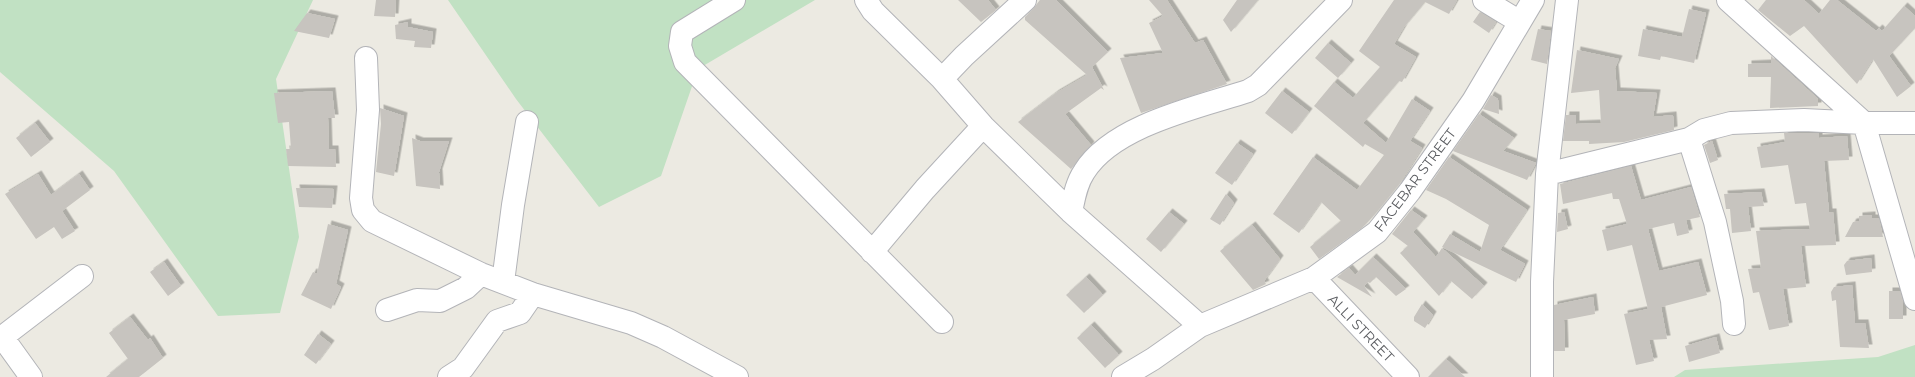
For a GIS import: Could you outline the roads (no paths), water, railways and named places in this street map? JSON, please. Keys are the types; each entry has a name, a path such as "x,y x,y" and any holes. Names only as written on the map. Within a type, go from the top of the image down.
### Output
{"street":[{"path":"734,0 682,32 680,46 685,62 942,322"},
{"path":"866,0 873,11 942,79 983,126 1071,212 1200,326"},
{"path":"942,79 964,56 1025,0"},
{"path":"1071,212 1078,184 1084,172 1090,163 1120,137 1173,114 1248,91 1258,85 1341,0"},
{"path":"1484,0 1520,22"},
{"name":"FACEBAR STREET","path":"1123,377 1153,359 1200,326 1314,278 1378,232 1410,190 1473,101 1533,0"},
{"path":"1542,377 1542,282 1547,174 1568,0"},
{"path":"1728,0 1864,123 1915,299"},
{"path":"366,58 368,110 361,198 363,210 372,221 482,274 534,294 631,323 663,337 737,377"},
{"path":"1547,174 1689,139 1704,130 1731,123 1804,120 1864,123 1915,123"},
{"path":"503,282 513,205 527,122"},
{"path":"872,252 925,189 983,126"},
{"path":"1689,139 1715,222 1732,301 1734,324"},
{"path":"387,310 417,300 440,301 466,288 482,274"},
{"path":"31,377 0,338 82,276"},
{"name":"ALLI STREET","path":"1314,278 1408,377"},
{"path":"449,377 463,368 497,321 520,313 534,294"}]}
